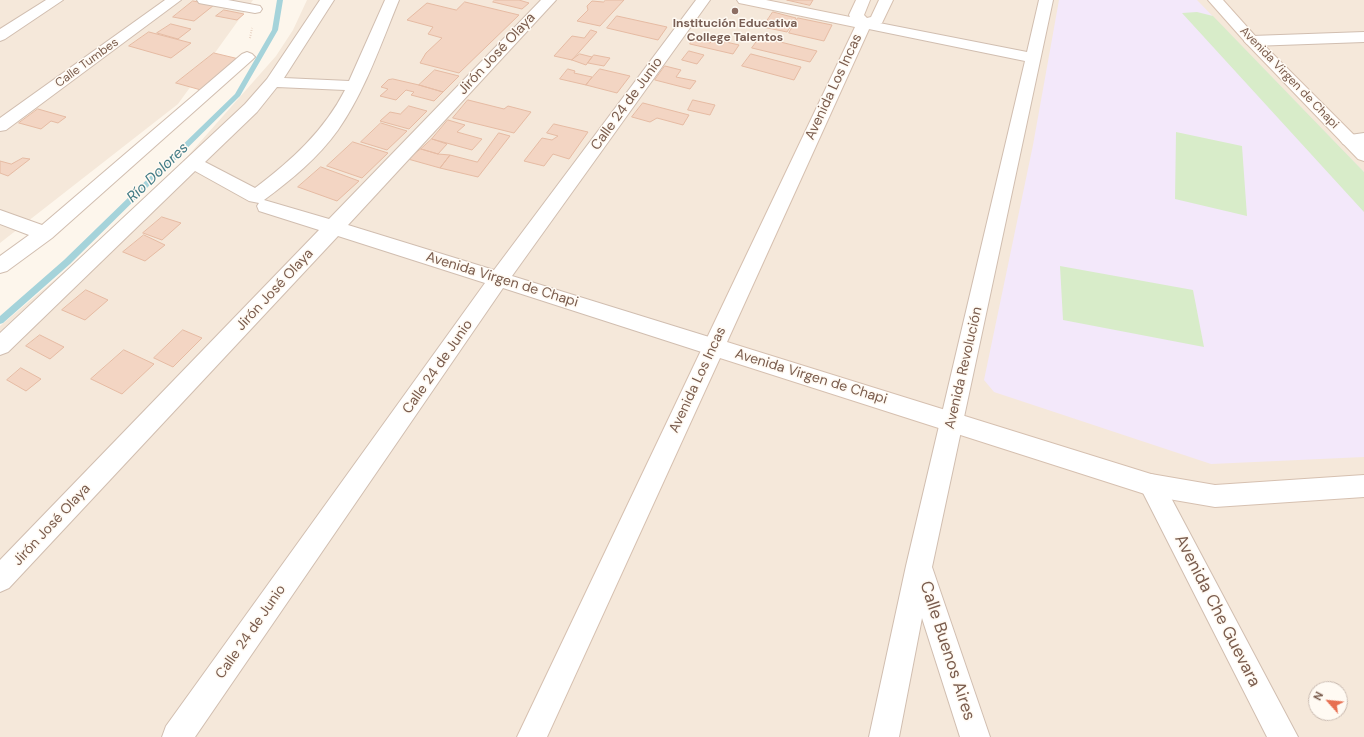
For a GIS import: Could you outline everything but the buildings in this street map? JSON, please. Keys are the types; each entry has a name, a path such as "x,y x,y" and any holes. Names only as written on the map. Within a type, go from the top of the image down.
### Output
{"street":[{"path":"0,36 56,0"},
{"name":"Calle Tumbes","path":"0,126 174,0"},
{"path":"204,0 255,9"},
{"path":"0,346 252,108 273,82 327,0"},
{"path":"194,163 256,197 277,181 321,140 344,106 392,0"},
{"name":"Jirón José Olaya","path":"0,579 549,0"},
{"name":"Calle 24 de Junio","path":"178,737 499,279 703,0"},
{"path":"744,0 1033,58"},
{"name":"Avenida Los Incas","path":"863,0 856,16 864,24"},
{"name":"Avenida Los Incas","path":"532,737 864,24 877,20 886,0"},
{"name":"Avenida Revolución","path":"884,737 919,566 1046,0"},
{"name":"Avenida Virgen de Chapi","path":"1215,0 1252,41 1357,140 1364,155"},
{"path":"1252,41 1364,37"},
{"path":"0,266 45,233 247,57"},
{"path":"273,82 354,86"},
{"name":"Avenida Virgen de Chapi","path":"266,206 1151,485 1215,496 1364,486"},
{"path":"0,217 45,233"},
{"name":"Avenida Che Guevara","path":"1151,485 1283,737"},
{"name":"Calle Buenos Aires","path":"919,566 975,737"}],"path":[{"path":"247,57 255,9"}],"shaded area":[{"path":"0,0 253,0 178,104 0,243"},
{"path":"307,0 1364,0 1364,737 0,737 0,326 148,201 276,56 293,30"},
{"path":"1059,0 1197,0 1364,172 1364,457 1211,464 994,392 984,380 1033,145"}],"green space":[{"path":"1197,12 1213,16 1364,172 1364,212 1182,13"},
{"path":"1176,132 1242,146 1247,216 1175,199"},
{"path":"1060,266 1193,290 1204,347 1063,320"}],"waterway":[{"name":"Río Dolores","path":"0,321 67,262 238,95 275,30 280,0"}],"place":[{"name":"Institución Educativa College Talentos","path":"735,11"}]}
